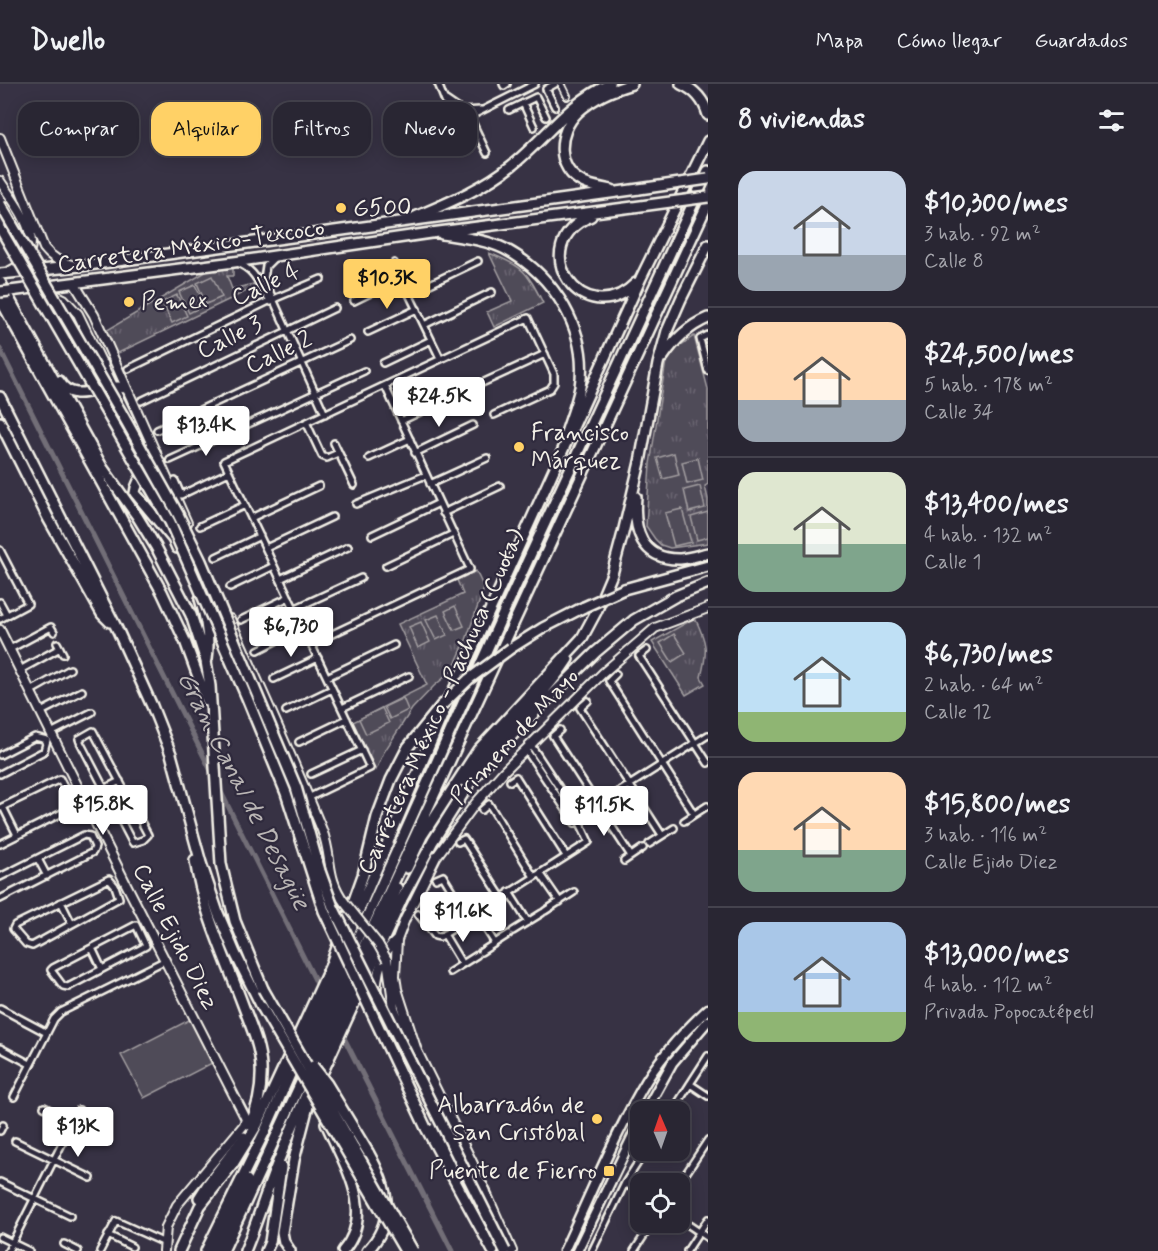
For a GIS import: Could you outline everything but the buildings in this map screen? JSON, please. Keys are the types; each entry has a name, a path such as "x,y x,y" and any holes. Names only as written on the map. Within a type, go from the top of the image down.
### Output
{"highway":[{"path":"401,222 464,195 495,178 525,154 581,100 610,84"},
{"path":"620,192 591,186 575,177 565,163 562,141 567,126 579,112 603,94 632,84"},
{"path":"681,84 695,92 705,104 708,115"},
{"path":"334,975 352,926 429,747 641,278 708,141"},
{"name":"Carretera México - Pachuca (Cuota)","path":"223,1251 324,1024 334,975 386,873 708,171"},
{"name":"Carretera México-Texcoco","path":"2,273 81,267 708,180"},
{"name":"Carretera México-Texcoco","path":"0,292 708,197"},
{"name":"Carretera México - Pachuca (Cuota)","path":"215,1251 324,1024 347,1001 708,203"},
{"path":"0,204 178,514 201,561 296,787 320,872 333,907 505,1251"},
{"path":"601,212 580,221 565,236 560,260 562,271 569,283 584,295 609,299 623,294 641,278"},
{"path":"0,228 170,522 248,698 286,793 324,911 426,1128 469,1205"},
{"path":"431,233 468,238 503,248 532,267 564,305 575,329 581,358 580,388 553,473"},
{"path":"402,899 411,874 432,831 466,779 486,752 548,686 596,612 612,574 640,462 658,364 667,331 708,245"},
{"path":"0,282 102,467 130,500 156,547 190,615 206,661"},
{"path":"0,299 162,592 189,649 210,712"},
{"path":"658,364 678,338 708,318"},
{"path":"90,392 100,381 103,364"},
{"path":"52,375 69,392 90,392 115,386 125,388"},
{"path":"0,397 118,631 152,706 171,754 185,808 218,913 235,953 314,1102 405,1251"},
{"path":"0,422 48,518 102,614 118,631"},
{"path":"0,438 14,451"},
{"path":"130,500 137,483 151,466 155,452"},
{"path":"640,462 635,520 642,540 650,549 663,556 679,559 708,553"},
{"path":"130,500 140,486 149,482 161,489"},
{"path":"130,500 144,504 173,539 201,600 205,615 208,648 206,661 221,864 235,921 263,989 413,1251"},
{"path":"290,1251 284,1242 282,1232 294,1160 314,1102 324,1024 334,975 385,792 408,747 441,706 469,679 543,628 624,589 708,566"},
{"path":"182,1251 200,1206 233,1164 324,1024 347,1001 433,841 455,803 478,773 596,652 634,620 676,596 708,583"},
{"path":"347,1001 372,951 404,873 422,836 445,799 478,750 581,638"},
{"path":"174,1251 201,1193 246,1134 255,1112 260,1089 261,1065 256,1039 204,902 185,808"},
{"path":"372,985 399,1029 462,1154 487,1194"},
{"path":"206,1251 265,1131 324,1024"},
{"path":"245,1251 324,1024"},
{"path":"292,1040 327,1084 381,1178 387,1200 381,1232 367,1251"},
{"path":"314,1102 357,1198 359,1217 356,1230 343,1251"},
{"path":"266,1251 270,1242 283,1160 314,1102"},
{"name":"Primero de Mayo","path":"469,1205 493,1251"}],"main road":[{"path":"0,138 44,248 58,260 81,267"},
{"path":"0,181 30,230 31,243 27,256 21,263 2,273"},
{"path":"74,283 94,315 125,388 207,565 308,798 324,837 331,877 336,891 378,944 387,960 394,1008 406,1037 417,1077 437,1133"},
{"path":"39,287 64,299 78,314 115,386 182,531 207,565"},
{"name":"Primero de Mayo","path":"512,1251 487,1194 417,1052 397,989 395,976 397,940 436,857 475,804 528,747 603,673 655,628 708,608"},
{"name":"Calle Ejido Diez","path":"0,630 41,712 50,737 102,835 145,932 164,961 246,1119 244,1125 177,1205 166,1227 165,1247"},
{"name":"Primero de Mayo","path":"397,940 384,954 378,973 379,1008 389,1036 437,1133 469,1205"},
{"path":"564,1251 641,1089 664,1055 686,1029 708,1009"},
{"path":"651,1101 672,1063 708,1021"},
{"path":"406,1037 417,1052"},
{"path":"577,1251 630,1142"},
{"path":"469,1205 476,1211 483,1209 488,1204 487,1194"}],"street":[{"path":"438,84 446,100"},
{"path":"554,84 546,89 555,107"},
{"path":"561,84 567,96"},
{"path":"477,112 532,85"},
{"path":"524,90 534,127"},
{"path":"509,110 536,97 546,117"},
{"path":"477,133 487,153"},
{"path":"272,302 264,273 268,263 278,255"},
{"path":"409,294 478,261"},
{"path":"234,262 248,268 256,276 272,302 325,414"},
{"path":"394,263 440,358"},
{"path":"256,276 259,270 264,273"},
{"path":"354,301 401,278"},
{"name":"Calle 4","path":"128,369 321,279"},
{"path":"424,324 492,292"},
{"name":"Calle 3","path":"141,401 335,308"},
{"path":"368,332 417,309"},
{"path":"308,798 370,768 224,461 307,424 440,358 528,318 554,374 554,383 550,389 494,415"},
{"path":"708,335 700,339 708,371"},
{"name":"Calle 2","path":"157,430 351,340"},
{"path":"383,363 431,340"},
{"path":"482,383 545,354"},
{"path":"170,460 364,371"},
{"path":"311,644 470,569 385,386"},
{"path":"401,421 464,391"},
{"path":"307,424 322,456 327,458 338,453"},
{"path":"415,453 473,424"},
{"path":"369,458 410,440"},
{"path":"334,444 354,485"},
{"path":"430,484 487,458"},
{"path":"175,481 181,495 229,472"},
{"path":"356,504 426,475"},
{"path":"251,518 319,486"},
{"path":"443,513 500,486"},
{"path":"372,535 438,503"},
{"path":"200,526 245,505"},
{"path":"266,548 332,516"},
{"path":"386,566 453,534"},
{"path":"216,557 260,536"},
{"path":"280,579 348,547"},
{"path":"0,550 28,604 0,619"},
{"path":"230,587 274,566"},
{"path":"294,609 361,578"},
{"path":"241,620 289,597"},
{"path":"0,602 7,615"},
{"path":"10,649 51,627 54,632"},
{"path":"258,650 303,627"},
{"path":"327,677 394,645"},
{"path":"20,670 60,648"},
{"path":"647,650 639,656 708,763"},
{"path":"274,679 318,658"},
{"path":"30,691 70,669"},
{"path":"616,674 609,681 694,814"},
{"path":"342,708 409,676"},
{"path":"286,711 332,689"},
{"path":"41,712 82,691"},
{"path":"588,701 580,708 662,835"},
{"path":"0,755 35,737 50,737 92,712"},
{"path":"299,742 347,719"},
{"path":"560,730 553,736 631,856"},
{"path":"93,731 120,781 148,835 133,843 79,739 93,731"},
{"path":"575,820 708,735"},
{"path":"0,774 44,751 50,737"},
{"path":"418,914 437,937 588,842 528,747"},
{"path":"311,774 362,750"},
{"path":"510,781 516,777 566,856"},
{"path":"0,844 70,809 72,803 60,779 1,807 17,835"},
{"path":"84,799 120,781"},
{"path":"67,790 77,786"},
{"path":"482,810 489,804 534,877"},
{"path":"684,821 707,806"},
{"path":"624,861 674,828"},
{"path":"0,878 87,834 95,847 93,852 0,899"},
{"path":"92,840 102,835"},
{"path":"458,842 464,839 501,897"},
{"path":"38,860 47,876"},
{"path":"540,873 560,902"},
{"path":"436,879 443,876 469,918"},
{"path":"105,879 112,880 116,886 119,898 32,946 26,944 14,929 15,924 105,879"},
{"path":"116,886 124,882"},
{"path":"509,892 528,922"},
{"path":"450,972 574,892"},
{"path":"61,902 72,924"},
{"path":"476,914 495,943"},
{"path":"135,925 145,932 146,946 65,988 52,973 53,968 135,925"},
{"path":"444,934 462,964"},
{"path":"92,948 102,969"},
{"path":"14,1097 54,1019 61,1012 164,961"},
{"path":"0,1008 47,1033"},
{"path":"0,1048 30,1064"},
{"path":"679,1101 708,1056"},
{"path":"690,1084 708,1096"},
{"path":"44,1107 100,1135"},
{"path":"8,1251 79,1110"},
{"path":"686,1173 708,1140"},
{"path":"15,1141 91,1178"},
{"path":"592,1251 625,1183 639,1161"},
{"path":"0,1182 70,1216"},
{"path":"625,1183 630,1186"},
{"path":"687,1251 708,1219"},
{"path":"100,1251 116,1221 165,1247"},
{"path":"690,1226 708,1238"},
{"path":"634,1251 646,1233"},
{"path":"108,1235 132,1247"},
{"path":"0,1237 29,1251"},
{"path":"64,1244 78,1251"}],"green space":[{"path":"489,253 510,262 523,271 543,303 494,327 487,312 512,301"},
{"path":"233,268 233,276 227,276 232,289 254,284 255,287 114,355 104,332 209,270"},
{"path":"212,276 222,297 206,304 197,283"},
{"path":"195,285 205,305 189,313 179,292"},
{"path":"177,295 187,316 172,323 162,302"},
{"path":"694,336 708,389 708,484 705,486 708,499 708,543 670,548 661,545 646,526 650,464 666,361 677,348"},
{"path":"674,453 679,475 663,479 657,458"},
{"path":"698,458 703,480 687,484 682,462"},
{"path":"700,486 705,508 689,512 684,490"},
{"path":"682,509 691,542 674,546 665,513"},
{"path":"708,512 708,537 697,540 691,517"},
{"path":"476,571 484,588 466,640 452,671 412,709 384,752 376,770 353,722 427,685 398,624 463,594 457,580"},
{"path":"455,606 464,626 454,630 445,611"},
{"path":"438,615 447,635 436,640 426,620"},
{"path":"695,618 705,647 701,677 705,684 686,695 652,642"},
{"path":"421,622 430,642 418,648 409,627"},
{"path":"674,634 686,653 672,662 660,643"},
{"path":"403,698 408,710 390,719 384,707"},
{"path":"382,708 389,723 366,734 359,719"},
{"path":"193,1018 216,1061 144,1098 121,1055"}],"waterway":[{"name":"Gran Canal de Desagüe","path":"0,349 213,775"},
{"name":"Gran Canal de Desagüe","path":"218,786 320,990"},
{"name":"Gran Canal de Desagüe","path":"340,1030 452,1251"}],"place":[{"name":"G500","path":"341,208"},
{"name":"Pemex","path":"129,302"},
{"name":"Francisco Márquez","path":"519,447"},
{"name":"Albarradón de San Cristóbal","path":"597,1119"},
{"name":"Puente de Fierro","path":"609,1171"}]}
